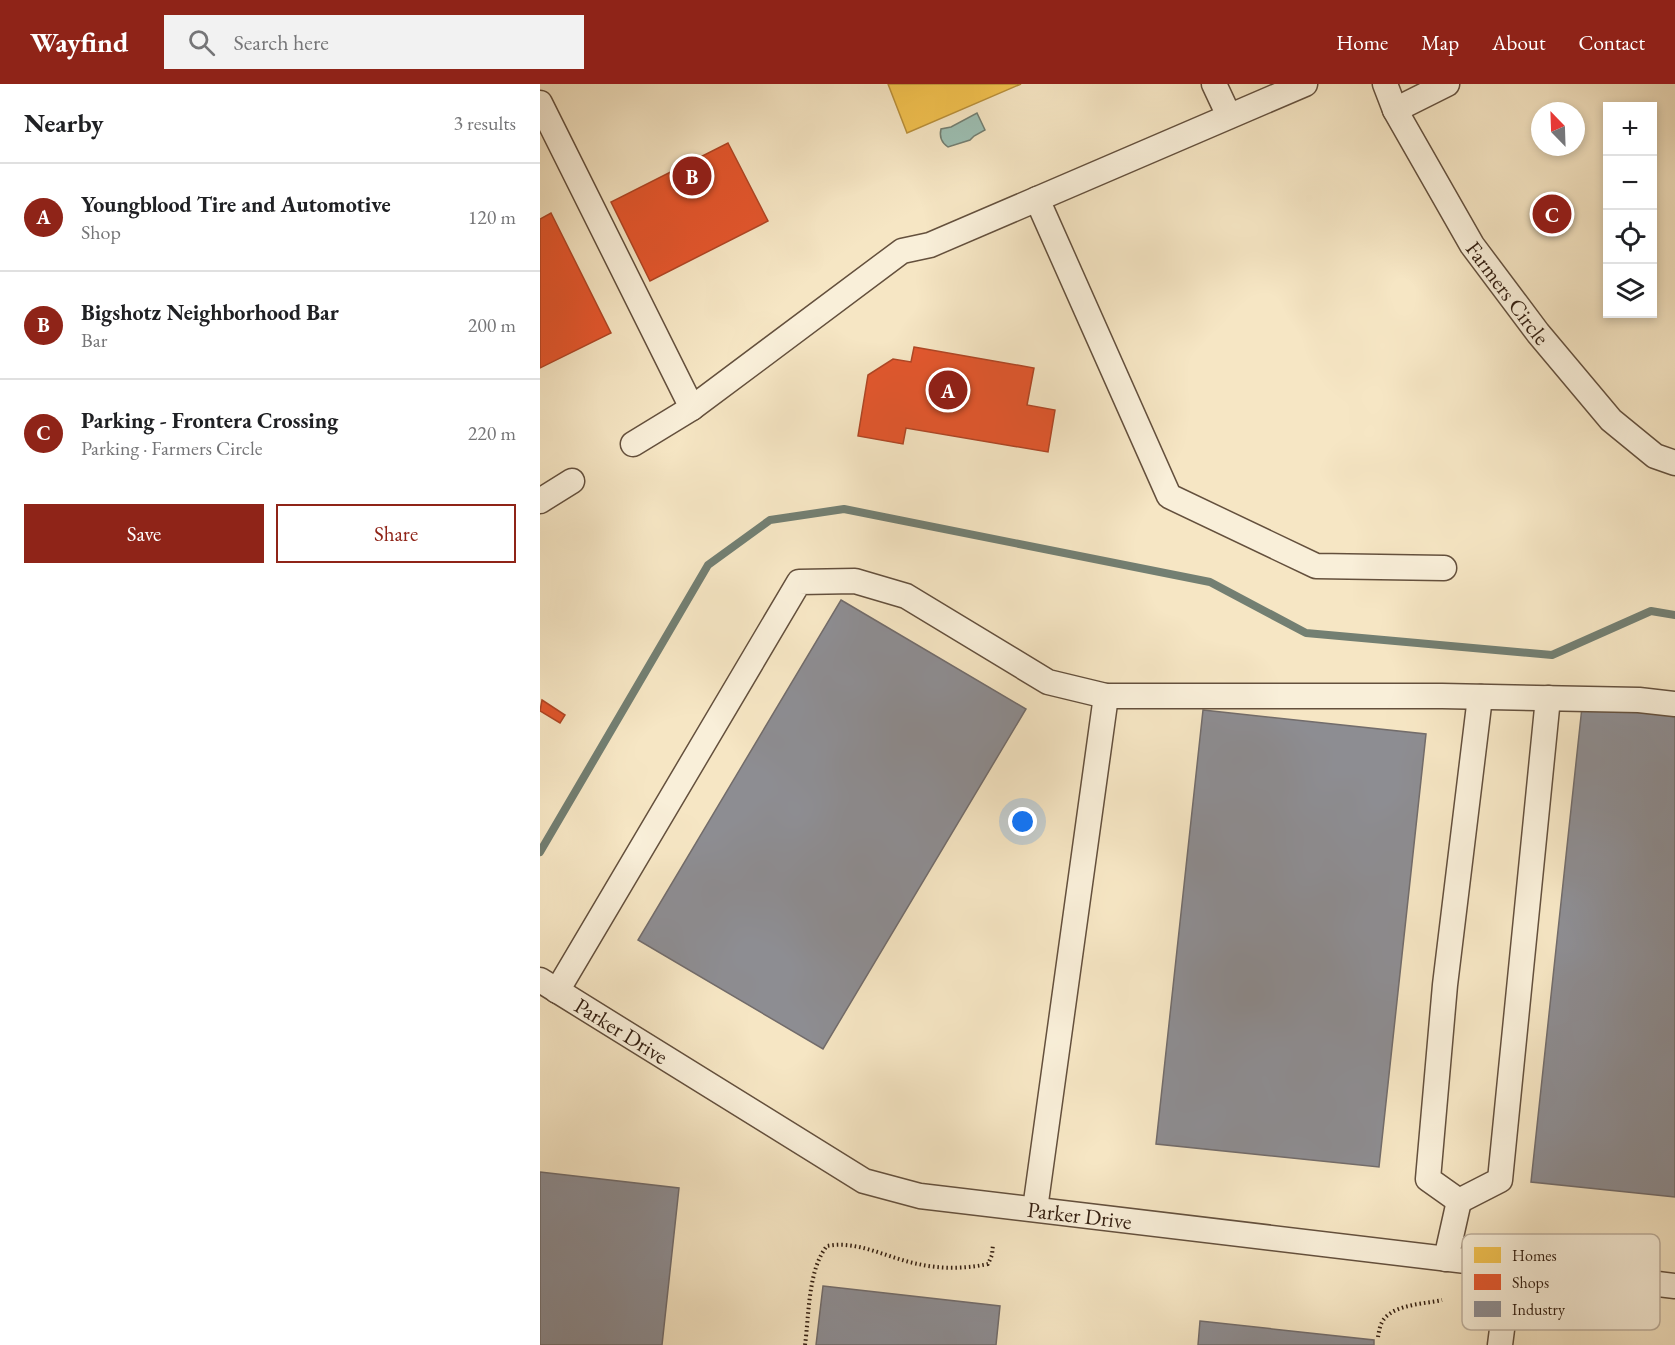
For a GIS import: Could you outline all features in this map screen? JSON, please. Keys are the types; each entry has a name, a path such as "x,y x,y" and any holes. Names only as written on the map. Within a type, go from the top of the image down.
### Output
{"street":[{"path":"1214,84 1229,116"},
{"path":"633,444 692,408 902,251 930,245 1305,84"},
{"name":"Farmers Circle","path":"1385,84 1395,110 1473,245 1538,333 1611,420 1655,456 1675,463"},
{"path":"1395,110 1447,84"},
{"path":"540,103 692,408"},
{"path":"1037,199 1169,496 1316,566 1444,568"},
{"path":"540,501 573,481"},
{"path":"549,986 799,582 855,580 906,596 1048,682 1106,696 1480,697 1639,700 1675,704"},
{"path":"1035,1209 1106,696"},
{"path":"1459,1201 1428,1179 1445,985 1480,697"},
{"path":"1459,1201 1500,1180 1548,698"},
{"name":"Parker Drive","path":"549,986 864,1181 920,1196 1462,1261"},
{"path":"1446,1259 1459,1201"},
{"name":"Parker Drive","path":"1660,1284 1675,1286"},
{"path":"1500,1345 1502,1330"}],"path":[{"path":"805,1345 815,1268 820,1254 827,1246 837,1244 858,1246 916,1264 939,1268 976,1267 988,1264 993,1244"},
{"path":"1378,1337 1382,1321 1393,1312 1442,1300"}],"water":[{"path":"977,113 985,130 970,140 948,147 944,144 941,129 951,127"}],"building: Homes":[{"path":"888,84 1021,84 907,133"}],"building: Shops":[{"path":"728,143 768,221 650,281 611,202"},
{"path":"551,213 611,333 540,368 540,219"},
{"path":"914,347 1034,368 1027,405 1055,410 1048,452 906,428 903,444 858,436 868,375 893,359 911,362"},
{"path":"542,700 565,715 560,723 540,711"}],"building: Industry":[{"path":"841,600 1026,709 823,1049 638,940"},
{"path":"1582,707 1675,716 1675,1197 1531,1182"},
{"path":"1203,710 1426,734 1379,1167 1156,1144"},
{"path":"540,1172 679,1188 662,1345 540,1345"},
{"path":"823,1286 1000,1306 996,1345 816,1345"},
{"path":"1200,1321 1374,1340 1374,1345 1198,1345"}],"waterway":[{"path":"540,852 708,565 770,520 844,509 1210,582 1306,633 1552,655 1651,611 1675,615"}],"place":[{"name":"Bigshotz Neighborhood Bar","path":"692,176"},
{"name":"Parking - Frontera Crossing","path":"1552,214"},
{"name":"Youngblood Tire and Automotive","path":"948,390"}]}
